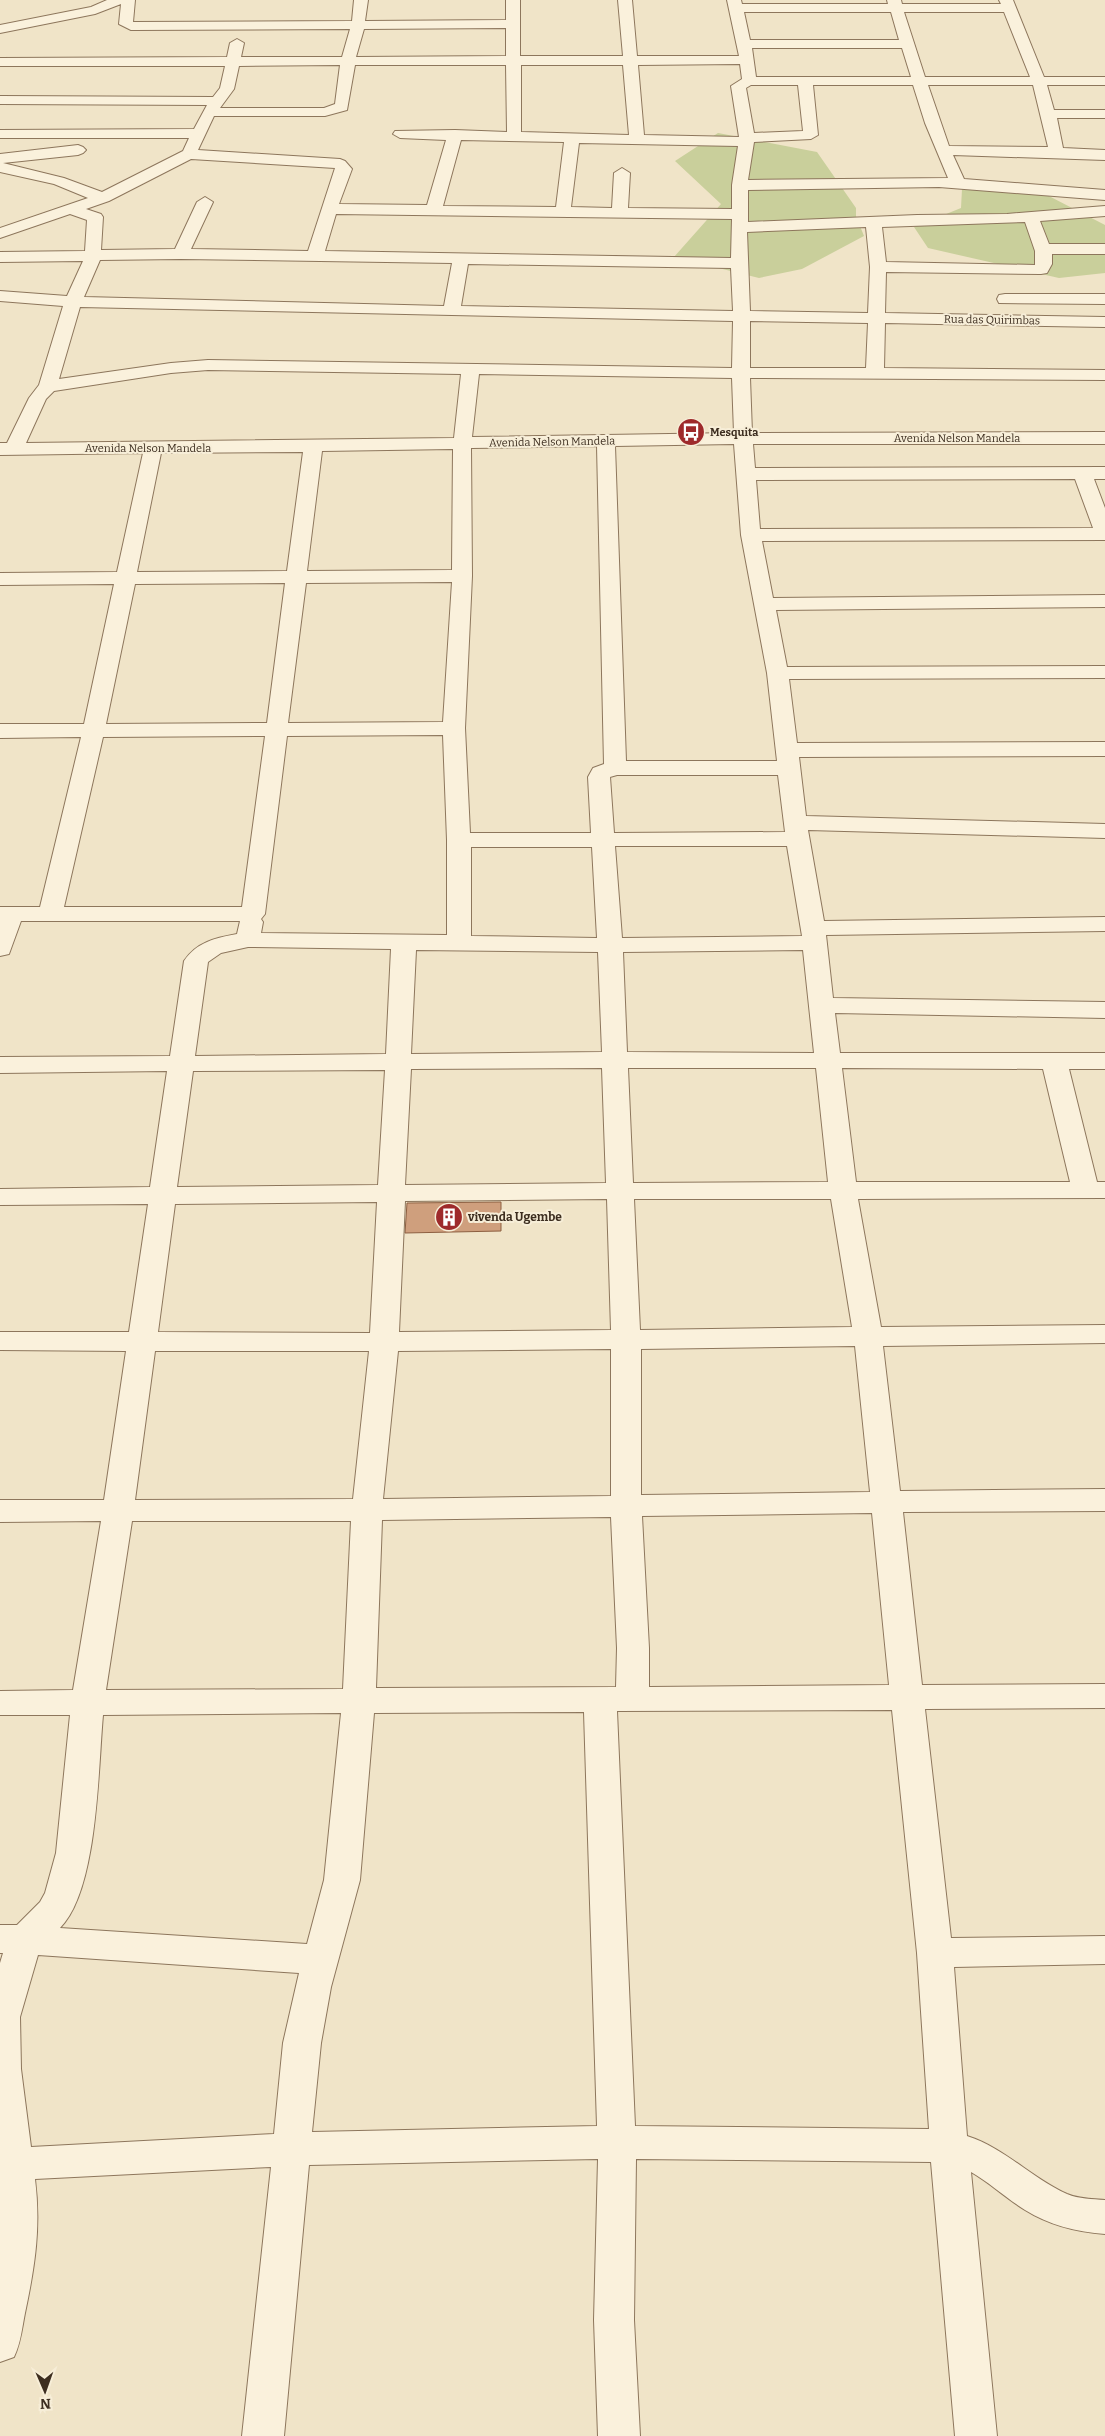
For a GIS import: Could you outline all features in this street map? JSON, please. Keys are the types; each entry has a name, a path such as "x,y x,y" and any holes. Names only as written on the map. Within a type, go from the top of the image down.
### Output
{"street":[{"path":"0,29 95,10 119,0"},
{"path":"128,0 126,24 131,26 514,24"},
{"path":"0,100 104,101 325,112 337,110 342,107 344,102 348,61 358,24 361,0"},
{"path":"513,0 514,135"},
{"path":"625,0 637,140"},
{"path":"749,81 746,52 735,4 1008,4 1040,81 1050,114 1056,152"},
{"path":"895,5 932,122 958,183"},
{"path":"189,154 213,106 227,89 242,25"},
{"path":"0,62 630,60 908,44"},
{"path":"104,101 115,62"},
{"path":"976,2436 949,2146 935,1953 868,1337 844,1191 823,1005 797,831 778,673 751,535 743,439 741,373 740,185 746,140 738,86 749,81 1105,81"},
{"path":"400,134 514,135 637,140 746,140 812,135 805,81"},
{"path":"1050,114 1105,114"},
{"path":"0,134 197,136"},
{"path":"434,210 455,134"},
{"path":"0,159 197,136"},
{"path":"563,212 572,137"},
{"path":"944,150 1105,155"},
{"path":"0,233 73,210 103,198 189,154 340,164 344,169 337,185 315,256"},
{"path":"0,167 59,181 103,198"},
{"path":"620,213 622,173"},
{"path":"740,185 958,183 1105,196"},
{"path":"1063,192 1068,215"},
{"path":"181,254 204,202"},
{"path":"331,209 620,213 740,220 874,222 1031,218 1105,211"},
{"path":"4,449 48,386 73,302 93,257 95,217 73,210"},
{"path":"878,267 1036,270 1044,266 1042,250 1031,218"},
{"path":"874,222 878,267 875,374"},
{"path":"1042,250 1105,249"},
{"path":"0,257 93,257 181,254 740,263"},
{"path":"452,311 461,258"},
{"name":"Rua das Quirimbas","path":"0,296 73,302 452,311 1105,322"},
{"path":"1005,299 1105,299"},
{"path":"48,386 172,368 208,365 741,373 1105,375"},
{"path":"459,943 454,728 462,576 462,444 471,368"},
{"name":"Avenida Nelson Mandela","path":"4,449 743,439 1105,438"},
{"path":"606,441 615,768"},
{"path":"250,927 278,729 295,577 313,446"},
{"path":"50,914 94,730 153,448"},
{"path":"751,535 1105,533 1082,473"},
{"path":"746,474 1105,473"},
{"path":"0,579 462,576"},
{"path":"764,604 1105,601"},
{"path":"778,673 1105,672"},
{"path":"0,731 454,728"},
{"path":"619,2436 614,2320 617,2142 616,1701 633,1648 626,1505 626,1339 610,946 599,777 601,773 615,768 788,759 1105,749"},
{"path":"458,840 603,840 797,831 1105,831"},
{"path":"0,949 6,914 50,914 250,927 404,942 610,946 1105,924"},
{"path":"2,2324 13,2280 20,2212 2,2070 2,2017 12,1939 53,1912 63,1893 73,1853 88,1702 118,1510 196,961 209,949 224,943 250,927"},
{"path":"263,2436 302,2043 342,1880 359,1700 367,1510 384,1342 404,942"},
{"path":"823,1005 1105,1010"},
{"path":"0,1065 614,1060 1105,1061"},
{"path":"0,1197 391,1195 619,1191 1096,1190 1054,1061"},
{"path":"0,1341 384,1342 1105,1334"},
{"path":"0,1511 367,1510 1105,1500"},
{"path":"0,1703 359,1700 616,1701 907,1696 1105,1696"},
{"path":"12,1939 321,1960"},
{"path":"935,1953 1105,1950"},
{"path":"13,2164 291,2149 617,2142 949,2146 970,2151 1030,2195 1063,2211 1085,2217 1105,2216"}],"green space":[{"path":"718,133 817,152 856,208 856,216 864,236 802,269 759,278 674,257 721,204 675,161"},
{"path":"962,189 1045,194 1105,225 1105,273 1059,278 928,248 914,227 961,208"}],"building":[{"name":"vivenda Ugembe","path":"501,1202 501,1231 405,1233 407,1203"}],"place":[{"name":"Mesquita","path":"691,432"},
{"name":"vivenda Ugembe","path":"449,1217"}]}
